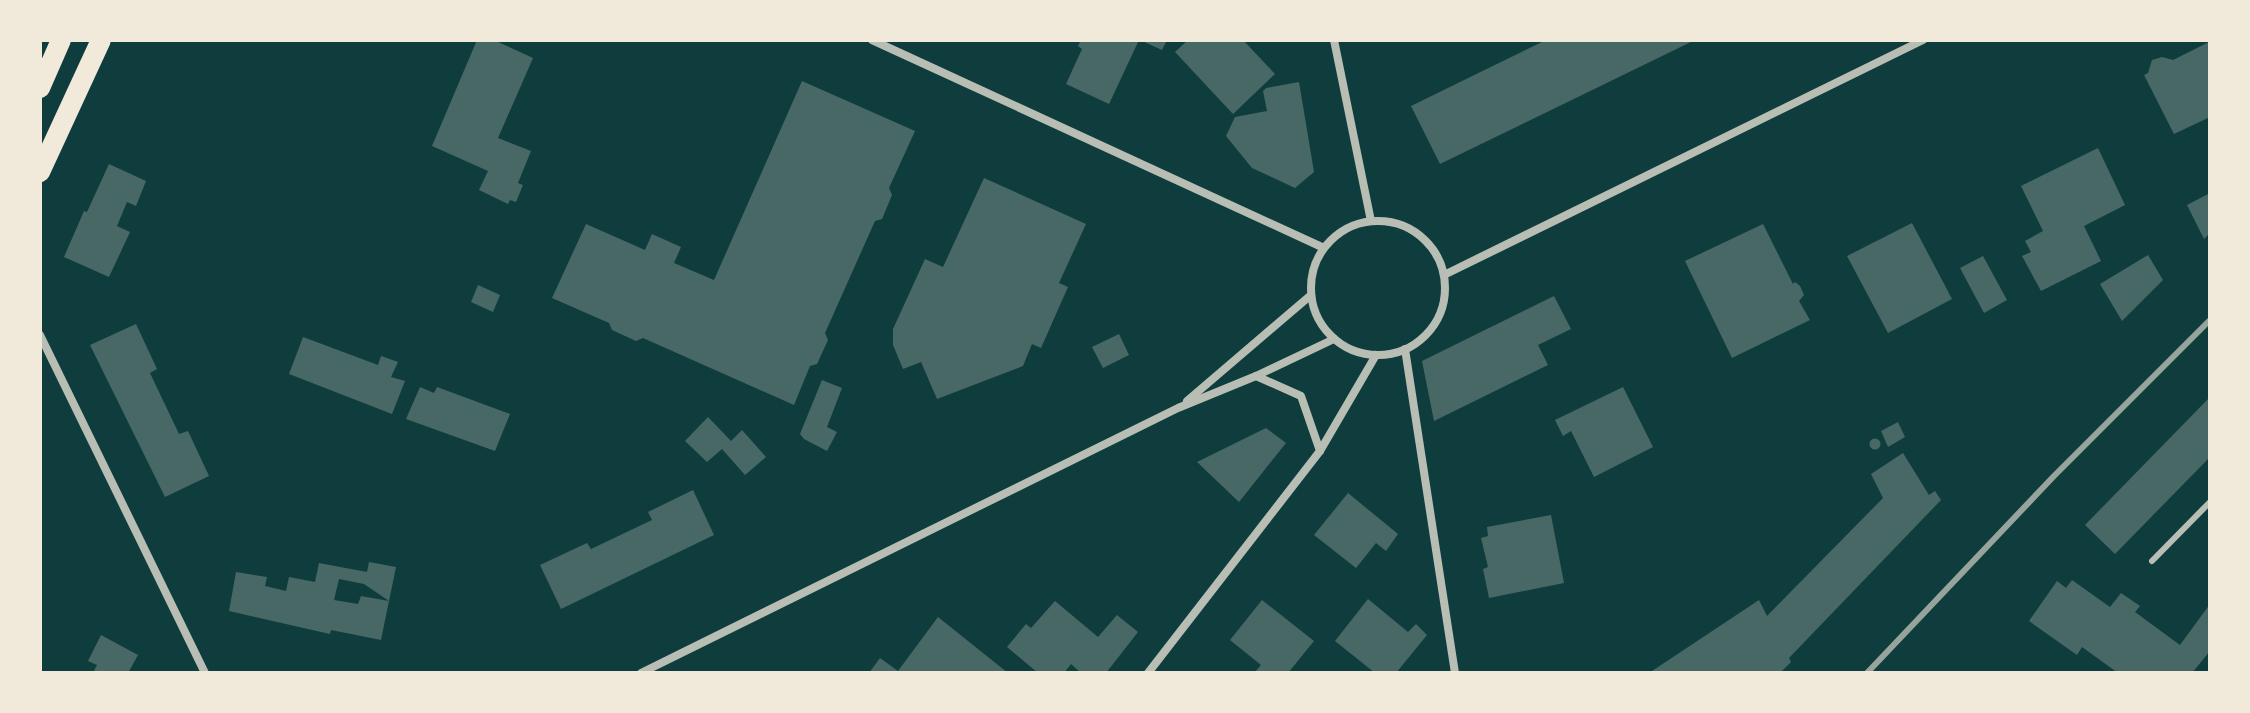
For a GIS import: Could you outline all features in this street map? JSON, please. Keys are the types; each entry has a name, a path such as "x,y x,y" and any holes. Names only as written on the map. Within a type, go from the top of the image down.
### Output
{"main road":[{"path":"40,88 61,40"},
{"path":"40,172 101,40"}],"street":[{"path":"872,40 1324,248"},
{"path":"1334,40 1371,221"},
{"path":"1444,275 1923,40"},
{"path":"1371,221 1391,222 1409,228 1426,240 1437,256 1444,275 1445,297 1438,319 1424,337 1405,349 1376,355 1353,350 1334,339 1322,326 1311,295 1314,270 1324,248 1337,234 1353,225 1371,221"},
{"path":"1178,408 1311,295"},
{"path":"40,335 205,673"},
{"path":"641,673 1178,408 1334,339"},
{"path":"1405,349 1455,673"},
{"path":"1148,673 1320,451 1376,355"},
{"path":"1256,376 1301,396 1320,451"}],"lane":[{"path":"2152,561 2210,502"}],"building":[{"path":"477,40 494,40 533,58 498,138 531,151 518,183 523,185 516,202 510,200 508,204 479,190 488,171 432,146"},
{"path":"1081,40 1139,40 1109,104 1066,84 1082,49 1078,46"},
{"path":"1140,40 1167,40 1162,50"},
{"path":"1188,40 1243,40 1275,74 1233,114 1175,52"},
{"path":"1546,40 1695,40 1440,164 1411,106"},
{"path":"2209,42 2210,117 2174,134 2144,75 2148,73 2152,60 2162,57 2173,60"},
{"path":"802,81 915,131 889,188 892,195 882,219 875,221 825,333 828,340 817,364 810,366 794,405 643,338 636,341 612,330 609,323 552,298 586,224 645,250 652,234 681,247 674,263 714,280"},
{"path":"1299,82 1314,172 1295,188 1252,168 1226,136 1235,117 1267,111 1263,91 1266,88"},
{"path":"2098,148 2125,205 2084,226 2101,261 2041,291 2022,256 2031,252 2025,241 2043,231 2021,186"},
{"path":"109,164 146,181 136,206 127,202 117,226 130,232 109,277 64,257"},
{"path":"984,178 1086,224 1059,283 1068,287 1041,348 1032,344 1023,366 937,399 921,362 903,369 893,345 893,329 925,259 943,267"},
{"path":"2210,193 2210,233 2204,239 2187,205"},
{"path":"1912,223 1952,299 1888,333 1847,256"},
{"path":"1763,224 1793,284 1795,282 1800,286 1804,295 1799,301 1810,320 1732,358 1685,261"},
{"path":"2148,255 2163,280 2122,321 2100,284"},
{"path":"1983,256 2007,300 1984,313 1960,268"},
{"path":"478,285 500,295 493,312 471,302"},
{"path":"1554,296 1571,329 1538,345 1548,365 1434,421 1422,361"},
{"path":"136,324 157,369 150,373 179,434 188,431 209,476 165,497 90,345"},
{"path":"1119,334 1129,355 1103,368 1092,347"},
{"path":"303,337 378,365 381,356 398,362 391,377 405,381 392,414 289,374"},
{"path":"822,380 842,388 827,427 837,432 827,451 800,434"},
{"path":"420,387 434,393 437,387 510,414 495,451 406,419"},
{"path":"1623,387 1653,447 1594,477 1571,431 1563,436 1555,420"},
{"path":"2210,397 2210,457 2115,554 2085,525"},
{"path":"708,417 731,441 742,430 766,457 745,475 722,449 707,462 685,441"},
{"path":"1898,422 1905,437 1888,447 1881,431"},
{"path":"1266,428 1286,443 1239,502 1197,462"},
{"path":"1875,439 1880,444 1875,449 1870,444"},
{"path":"1903,453 1929,495 1935,491 1941,500 1789,658 1791,662 1780,673 1649,673 1759,600 1767,616 1883,498 1871,474"},
{"path":"693,490 714,535 561,609 540,565 587,543 591,549 652,520 648,512"},
{"path":"1348,493 1398,534 1386,551 1376,543 1356,568 1314,535"},
{"path":"1551,515 1564,583 1489,598 1483,569 1488,567 1481,538 1488,536 1487,527"},
{"path":"369,562 396,567 381,640 331,630 330,634 229,611 236,572 267,577 265,586 286,591 289,577 315,582 319,563 367,572","holes":["339,579 364,584 389,601 361,596 358,604 334,600"]},
{"path":"2072,580 2110,607 2121,593 2140,606 2135,612 2180,645 2210,604 2210,651 2192,673 2118,673 2082,647 2077,655 2029,621 2057,581 2066,588"},
{"path":"1368,599 1408,632 1416,624 1427,635 1396,673 1375,673 1335,641"},
{"path":"1262,600 1314,641 1288,673 1254,673 1261,665 1230,640"},
{"path":"1055,601 1098,637 1117,615 1138,632 1106,673 1081,673 1071,664 1064,673 1038,673 1007,647 1026,624 1031,628"},
{"path":"938,617 1008,673 869,673 880,658 898,671"},
{"path":"101,635 138,655 128,673 93,673 97,665 88,661"}],"railway":[{"path":"1867,673 2054,476 2210,320"}]}
